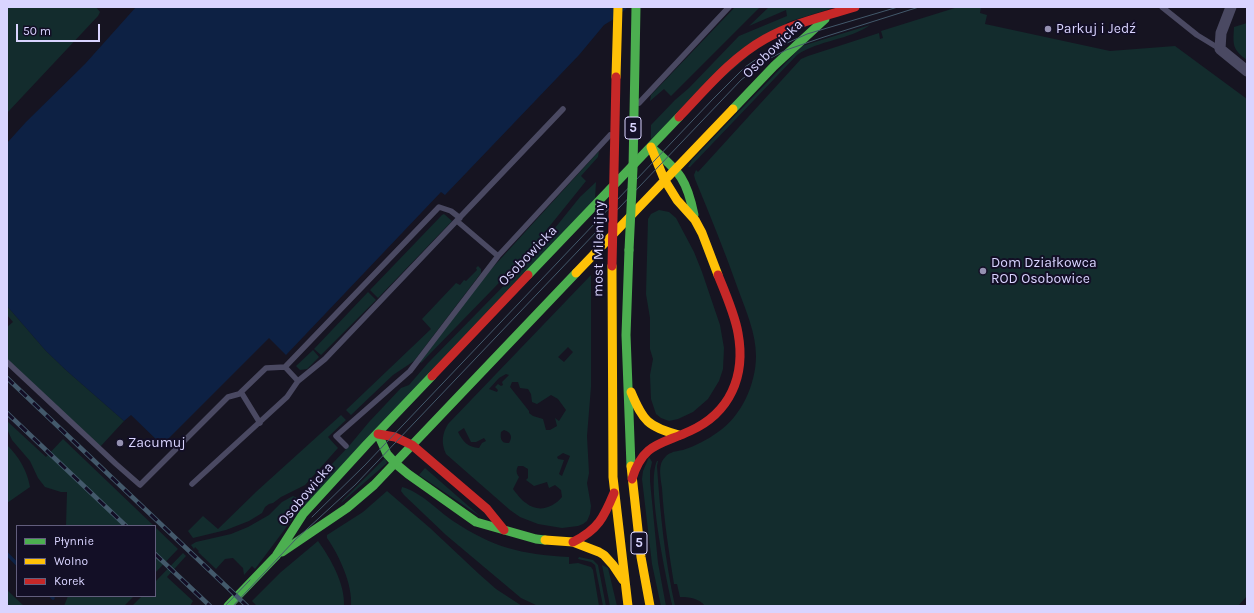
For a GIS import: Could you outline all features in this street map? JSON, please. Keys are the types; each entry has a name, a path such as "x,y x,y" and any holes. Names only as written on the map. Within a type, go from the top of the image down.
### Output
{"main road":[{"name":"most Milenijny","path":"614,491 612,266 618,7"},
{"name":"most Milenijny","path":"628,384 626,335 628,250 633,168 636,7"},
{"name":"Osobowicka","path":"228,606 276,556 304,514 378,434 726,69 747,50 769,36 794,26 855,7"},
{"name":"Osobowicka","path":"276,556 347,508 360,498 396,464 412,445 601,248 664,179 774,66 807,34 830,15"},
{"path":"632,479 637,465 646,452 702,425 720,411 734,388 741,361 741,346 738,332 708,247 695,220 690,198 681,177 675,168 651,147"},
{"path":"651,147 664,179 678,200 695,220"},
{"path":"628,384 639,412 646,422 658,430 679,435"},
{"name":"5","path":"628,384 629,438 632,479 641,557 650,606"},
{"path":"378,434 396,437 412,445 487,509 504,530"},
{"path":"378,434 387,454 396,464 476,522 536,539 573,542 604,555 613,565 624,582"},
{"path":"573,542 587,536 596,529 606,512 614,491"},
{"name":"5","path":"614,491 628,606"}],"street":[{"path":"1231,7 1221,33 1220,49 1247,71"}],"lane":[{"path":"629,114 670,68 729,7"},
{"path":"1162,7 1198,35 1220,49"},
{"path":"192,484 287,397 298,381 325,358 563,109"},
{"path":"346,446 336,436 410,372 498,256 624,120"},
{"path":"284,368 440,207 451,211 498,256"},
{"path":"7,362 140,485 228,397 241,392 266,368 284,368 298,381"},
{"path":"241,392 260,423"}],"green space":[{"path":"7,7 96,7 100,12 98,16 7,113"},
{"path":"735,7 760,7 671,96 664,89 650,101 651,95"},
{"path":"769,7 836,7 788,22 651,139 651,125 739,36 787,16 786,10 749,26"},
{"path":"958,7 981,7 980,13 987,15 985,24 1110,51 1175,46 1247,99 1247,596 1238,606 705,606 697,600 680,597 677,584 674,584 665,524 660,476 661,464 668,455 696,445 714,435 734,418 746,399 750,388 756,356 756,347 750,322 723,247 695,179 694,175 696,170 698,172 801,59 879,33 880,39 883,38 881,31"},
{"path":"1247,23 1247,60 1238,53 1234,46 1234,27"},
{"path":"870,25 853,34 815,46 797,55 690,167 688,167 692,160 802,46"},
{"path":"599,151 598,157 581,176 586,181 528,253 421,363 420,362 484,277"},
{"path":"596,182 595,199 294,517 255,569 252,566 244,575 243,568 233,558 225,559 216,569 198,552 199,551 195,547 194,549 191,545 196,542 231,534 248,527 269,515 282,502 293,496 299,499 401,388 409,385 428,363 530,259 580,197"},
{"path":"659,210 669,212 676,218 694,252 720,325 724,348 723,369 719,381 708,399 693,412 678,419 669,421 656,414 651,399 650,375 653,359 650,349 650,318 646,294 648,219 651,214"},
{"path":"444,214 452,221 378,298 370,290"},
{"path":"478,266 481,269 481,273 414,361 393,375 351,415 346,410 431,329 422,319 456,283 460,285 464,280 466,281 477,270 476,268"},
{"path":"591,275 591,387 587,436 589,473 587,483 591,506 587,521 578,526 562,528 538,524 520,517 446,454 443,446 443,439 444,431 448,424","holes":["568,347 573,352 564,362 558,357","506,374 509,375 502,382 503,385 501,386 498,384 495,387 498,390 497,392 489,389 499,378","512,382 518,382 520,388 528,389 531,394 532,402 537,404 551,395 558,399 566,410 559,421 555,418 557,426 550,430 546,430 543,419 533,416 529,413 510,387","464,428 471,442 476,442 484,438 486,441 482,443 479,448 466,443 458,432","504,430 510,433 511,439 509,443 504,443 501,438 501,432","563,453 570,456 562,476 559,474 564,460 558,459 557,457","518,466 523,466 528,469 528,478 526,480 534,486 547,482 549,488 555,485 561,490 562,497 554,504 545,508 535,508 531,506 522,500 513,489 519,477 517,469"]},
{"path":"368,292 376,300 321,355 314,349"},
{"path":"7,306 46,351 124,421 100,447 7,359 7,327 13,322 7,315"},
{"path":"313,350 319,357 307,369 300,370 296,366"},
{"path":"341,415 346,420 328,437 338,448 305,485 269,504 265,507 262,513 249,521 226,530 193,538 188,531 203,516 218,529 257,491"},
{"path":"7,421 46,457 63,439 153,525 66,525 67,492 61,492 45,487 38,478 30,461 12,440 7,429"},
{"path":"7,445 22,464 30,487 7,503"},
{"path":"649,457 652,462 650,481 658,563 666,606 661,606 652,564 642,479 643,471"},
{"path":"385,458 387,463 341,503 342,501"},
{"path":"657,461 663,536 675,606 672,606 655,509 654,473"},
{"path":"425,468 481,517 419,475"},
{"path":"402,487 416,493 453,521 482,538 508,548 536,554 569,557 569,564 578,563 591,567 593,570 599,606 538,606 521,598 446,535 404,495 401,491"},
{"path":"387,491 430,528 496,589 522,606 351,606 350,589 344,570 327,538 327,535 363,512"},
{"path":"156,528 178,549 156,572"},
{"path":"318,541 328,556 340,581 344,598 344,606 257,606 252,601 281,572"},
{"path":"183,553 186,556 167,577 193,601 190,606 132,606 141,597 156,597 156,581"},
{"path":"579,557 593,560 598,565 606,606 603,606 595,565 591,562 578,559"},
{"path":"602,565 608,568 617,606 610,606"},
{"path":"7,590 24,606 7,606"},
{"path":"68,597 133,597 124,606 64,606"}],"water":[{"path":"136,7 628,7 617,17 604,25 579,55 445,195 441,192 286,355 269,338 162,445 131,415 124,421 67,371 46,351 7,306 7,143 26,122 85,64"}],"waterway":[{"path":"7,554 16,563"}],"tram line":[{"path":"312,517 365,465 745,67 767,52 807,34 898,7"},
{"path":"233,606 295,540 355,485 741,80 765,61 786,50 919,7"},
{"path":"225,606 250,580"}],"railway":[{"path":"7,378 247,606"},
{"path":"7,413 125,525"},
{"path":"156,555 210,606"}],"traffic: fast":[{"path":"629,250 633,168 636,7"},
{"path":"733,109 774,66 825,19"},
{"path":"528,275 679,117"},
{"path":"653,149 670,164 681,178 688,193 694,215"},
{"path":"629,250 626,335 631,466"},
{"path":"282,552 347,508 374,485 576,273"},
{"path":"228,606 276,556 303,514 432,376"},
{"path":"378,434 387,454 396,464 476,522 536,539 545,540"}],"traffic: slow":[{"path":"616,77 618,7"},
{"path":"576,273 733,109"},
{"path":"651,147 664,179 677,200 695,220 702,233 718,275"},
{"path":"612,266 613,477 628,606"},
{"path":"631,392 639,410 653,426 679,435"},
{"path":"631,466 641,557 650,606"},
{"path":"545,540 573,542 599,552 604,555 613,565 623,580"}],"traffic: jam":[{"path":"679,117 719,75 741,55 765,39 809,20 855,7"},
{"path":"612,266 616,77"},
{"path":"432,376 528,275"},
{"path":"632,479 636,467 641,458 647,452 661,443 690,431 704,423 716,414 732,391 740,364 740,349 737,326 718,275"},
{"path":"378,434 395,437 412,445 487,509 504,530"},
{"path":"573,542 589,533 594,528 603,516 614,493"}],"place":[{"name":"Parkuj i Jedź","path":"1048,29"},
{"name":"Dom Działkowca ROD Osobowice","path":"983,271"},
{"name":"Zacumuj","path":"120,443"}]}
